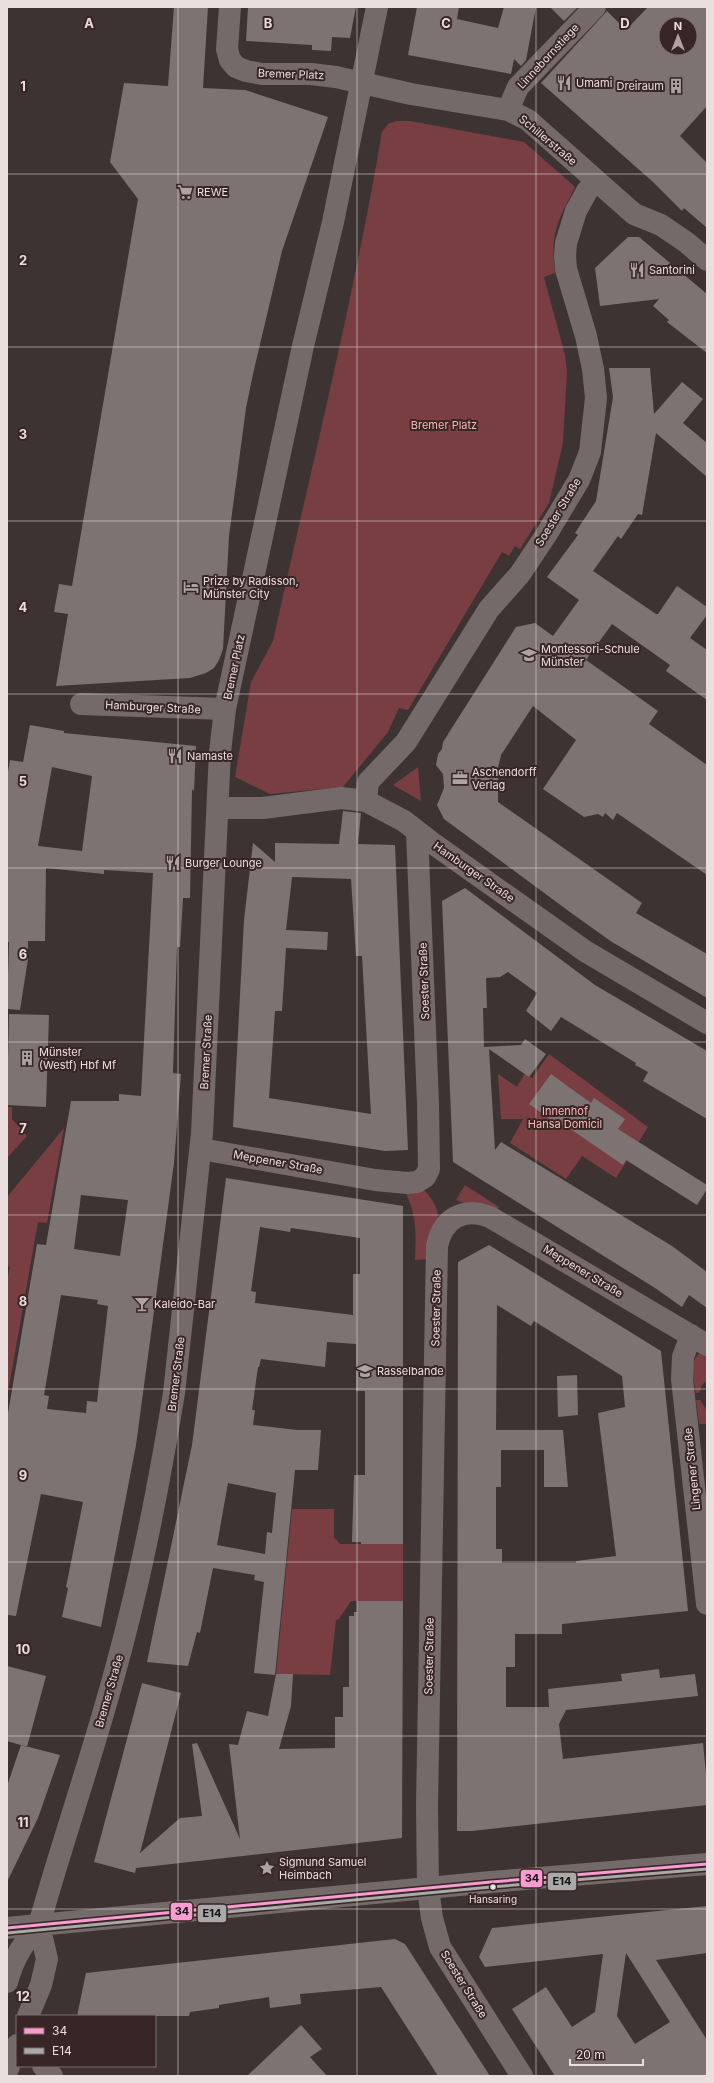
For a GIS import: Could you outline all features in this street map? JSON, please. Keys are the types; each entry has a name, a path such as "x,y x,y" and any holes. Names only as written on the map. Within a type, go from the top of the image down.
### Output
{"street":[{"name":"Bremer Platz","path":"230,7 227,49 230,60 236,67 246,72 262,74 329,76 361,82"},
{"name":"Bremer Platz","path":"218,808 220,752 225,709 303,346 333,222 377,7"},
{"name":"Linnebornstiege","path":"508,110 518,87 595,7"},
{"name":"Schillerstraße","path":"361,82 411,94 508,110 528,120 634,214 661,225 686,242 707,260"},
{"name":"Soester Straße","path":"366,801 368,782 406,742 489,609 520,574 546,535 579,480 590,452 596,398 586,336 566,269 565,256 566,242 576,211 587,191 595,181"},
{"name":"Hamburger Straße","path":"80,704 225,709"},
{"name":"Hamburger Straße","path":"218,808 263,808 341,798 366,801 404,821 417,832 597,958 707,1023"},
{"name":"Bremer Straße","path":"39,1925 116,1669 139,1576 174,1393 200,1149 218,808"},
{"name":"Soester Straße","path":"417,832 428,1103 429,1169 425,1177"},
{"name":"Meppener Straße","path":"200,1149 375,1180 407,1183 417,1182 425,1177"},
{"name":"Meppener Straße","path":"454,1217 467,1213 480,1213 490,1217 699,1340"},
{"name":"Soester Straße","path":"454,1217 445,1226 439,1236 437,1246 427,1806 428,1888 432,1918 440,1947 522,2076"},
{"name":"Lingener Straße","path":"699,1340 683,1357 682,1379 707,1604"},
{"path":"7,1928 428,1888 707,1864"},
{"path":"7,1982 13,1962 22,1945 39,1925"},
{"path":"28,2015 41,1985 47,1959 39,1925"},
{"path":"7,2071 16,2048"},
{"path":"44,2067 52,2076"}],"green space":[{"name":"Bremer Platz","path":"396,121 410,121 524,142 575,187 557,227 554,247 555,273 544,277 565,355 567,372 563,443 549,503 520,549 515,546 509,556 502,552 408,710 399,708 388,732 343,787 270,794 235,777 251,682 273,641 345,324 371,196 382,132 388,124"},
{"path":"418,767 421,801 393,785"},
{"name":"Innenhof Hansa Domicil","path":"549,1054 648,1127 616,1178 582,1156 566,1179 510,1143 523,1119 501,1119 498,1074 517,1087 525,1073 532,1078"},
{"path":"7,1107 12,1107 12,1119 27,1136 7,1158"},
{"path":"64,1128 47,1223 38,1222 7,1398 7,1282 10,1267 7,1266 7,1197"},
{"path":"465,1185 499,1207 496,1211 456,1200"},
{"path":"421,1187 435,1205 439,1221 430,1259 415,1260 416,1241 414,1218 406,1193"},
{"path":"700,1353 707,1353 707,1380 702,1385 699,1393 696,1393 693,1377 693,1366 696,1357"},
{"path":"696,1400 700,1400 707,1411 707,1424 699,1424"},
{"path":"292,1509 334,1509 334,1537 340,1544 403,1544 403,1601 351,1601 339,1619 336,1620 330,1675 276,1674"}],"building":[{"path":"174,7 208,7 203,88 245,90 328,117 282,251 246,408 229,536 223,649 219,660 214,668 206,673 190,678 56,686 68,614 54,612 59,584 72,586 138,199 110,162 124,83 168,86"},
{"path":"248,7 356,7 350,38 332,37 331,51 312,50 312,45 246,41"},
{"path":"417,7 459,7 457,19 498,28 504,7 536,7 526,60 521,66 514,59 511,74 408,55"},
{"path":"550,7 578,7 564,21"},
{"path":"648,7 707,7 707,106 680,136 707,163 707,228 684,208 682,211 653,182 541,83 607,11 626,30"},
{"path":"628,237 639,237 707,294 707,353 667,322 669,320 653,306 659,299 600,306 595,268"},
{"path":"609,368 650,368 654,414 682,382 703,399 683,423 707,443 707,477 656,433 642,515 638,514 621,539 618,536 593,571 656,614 658,614 677,586 707,607 707,615 690,638 707,650 707,700 666,671 670,665 612,624 586,660 658,711 649,724 707,765 707,875 617,813 613,820 605,813 603,817 598,814 584,817 543,789 576,740 533,706 501,755 498,768 498,802 642,903 636,913 707,954 707,998 612,942 574,915 444,819 437,805 444,788 443,774 436,765 438,754 442,749 443,742 516,627 535,623 553,636 579,600 547,577 578,535 575,533 596,501 613,397"},
{"path":"30,725 64,731 64,733 196,746 194,791 192,789 190,898 183,898 180,947 177,947 173,1073 181,1074 174,1163 136,1445 101,1627 62,1617 68,1588 66,1587 83,1502 41,1494 16,1616 7,1615 7,1419 37,1244 46,1245 71,1101 119,1101 119,1094 141,1096 153,873 104,870 104,874 46,868 45,941 28,941 28,959 20,1010 7,1009 9,942 7,942 7,778 10,760 23,762","holes":["52,767 92,776 82,851 38,846","81,1195 128,1200 120,1256 74,1249","61,1295 98,1300 97,1304 108,1306 97,1402 87,1401 86,1413 47,1409 49,1396 44,1395"]},
{"path":"343,811 361,813 358,844 395,845 408,1150 385,1151 233,1127 244,920 253,843 275,862 275,843 339,844","holes":["292,877 351,879 356,956 362,956 371,1114 269,1098 275,1011 282,1011 286,948 327,950 328,932 286,930"]},
{"path":"465,888 595,985 707,1051 707,1119 643,1081 648,1072 561,1017 551,1031 526,1011 537,993 508,972 500,977 486,978 487,1008 483,1008 484,1047 521,1045 525,1039 546,1054 529,1077 489,1049 495,1150 501,1142 672,1246 707,1272 707,1308 689,1295 682,1307 655,1288 453,1162 442,901"},
{"name":"Münster (Westf) Hbf Mf","path":"9,1014 49,1015 46,1107 7,1105"},
{"path":"551,1074 591,1103 594,1098 625,1119 618,1129 707,1185 707,1189 697,1205 626,1160 623,1165 563,1124 561,1127 529,1104"},
{"path":"226,1178 403,1206 403,1544 361,1544 361,1542 352,1542 354,1475 365,1475 365,1391 356,1391 356,1344 327,1342 325,1367 261,1359 258,1367 252,1410 255,1410 253,1425 297,1430 321,1430 318,1470 295,1470 275,1675 254,1673 264,1582 254,1580 255,1575 213,1568 200,1633 197,1632 188,1666 147,1662 192,1445","holes":["260,1227 290,1232 291,1228 360,1238 360,1274 353,1274 353,1315 255,1303 256,1292 251,1291","228,1483 276,1493 272,1533 267,1532 265,1554 217,1545"]},
{"path":"489,1245 661,1351 688,1611 562,1624 562,1634 515,1634 515,1667 506,1667 506,1707 549,1707 548,1689 622,1681 621,1674 659,1669 660,1678 695,1674 698,1696 566,1710 559,1724 563,1759 703,1743 707,1784 707,1805 472,1831 457,1831 458,1262","holes":["497,1305 531,1326 534,1321 622,1376 625,1407 598,1413 616,1556 576,1561 576,1563 502,1563 502,1549 496,1549 496,1487 501,1487 501,1450 544,1450 544,1487 568,1487 563,1430 496,1430"]},
{"path":"577,1375 578,1415 558,1417 557,1376"},
{"path":"357,1601 403,1601 402,1838 136,1868 135,1873 94,1862 142,1683 181,1693 140,1853 180,1818 202,1816 192,1744 197,1743 240,1839 229,1744 238,1745 247,1711 268,1716 276,1674 293,1674 291,1706 279,1749 335,1748 335,1717 343,1717 343,1687 349,1687 349,1616 354,1616 354,1612 357,1612"},
{"path":"7,1666 46,1676 27,1747 7,1741"},
{"path":"21,1745 60,1755 38,1818 7,1882 7,1786"},
{"path":"707,1906 707,1953 656,1960 707,2040 707,2076 555,2076 512,2009 546,1987 572,2027 595,2012 603,1954 485,1967 479,1957 492,1928","holes":["626,1953 670,2022 635,2044 617,2016"]},
{"path":"395,1939 405,1944 490,2076 438,2076 381,1987 300,1994 301,2004 270,2008 269,1997 219,2005 219,2008 190,2012 189,2016 77,2015 86,1973"},
{"path":"301,2025 322,2049 310,2057 327,2076 247,2076"}],"transit line":[{"name":"34","path":"7,1928 491,1882 707,1864"},
{"name":"E14","path":"7,1933 491,1887 707,1869"}],"place":[{"name":"Umami","path":"564,83"},
{"name":"Dreiraum","path":"676,86"},
{"name":"REWE","path":"185,192"},
{"name":"Santorini","path":"637,270"},
{"name":"Prize by Radisson, Münster City","path":"191,587"},
{"name":"Montessori-Schule Münster","path":"529,655"},
{"name":"Namaste","path":"175,756"},
{"name":"Aschendorff Verlag","path":"460,778"},
{"name":"Burger Lounge","path":"173,863"},
{"name":"Münster (Westf) Hbf Mf","path":"27,1058"},
{"name":"Kaleido-Bar","path":"142,1304"},
{"name":"Rasselbande","path":"365,1371"},
{"name":"Sigmund Samuel Heimbach","path":"267,1868"},
{"name":"Hansaring","path":"493,1887"}]}
